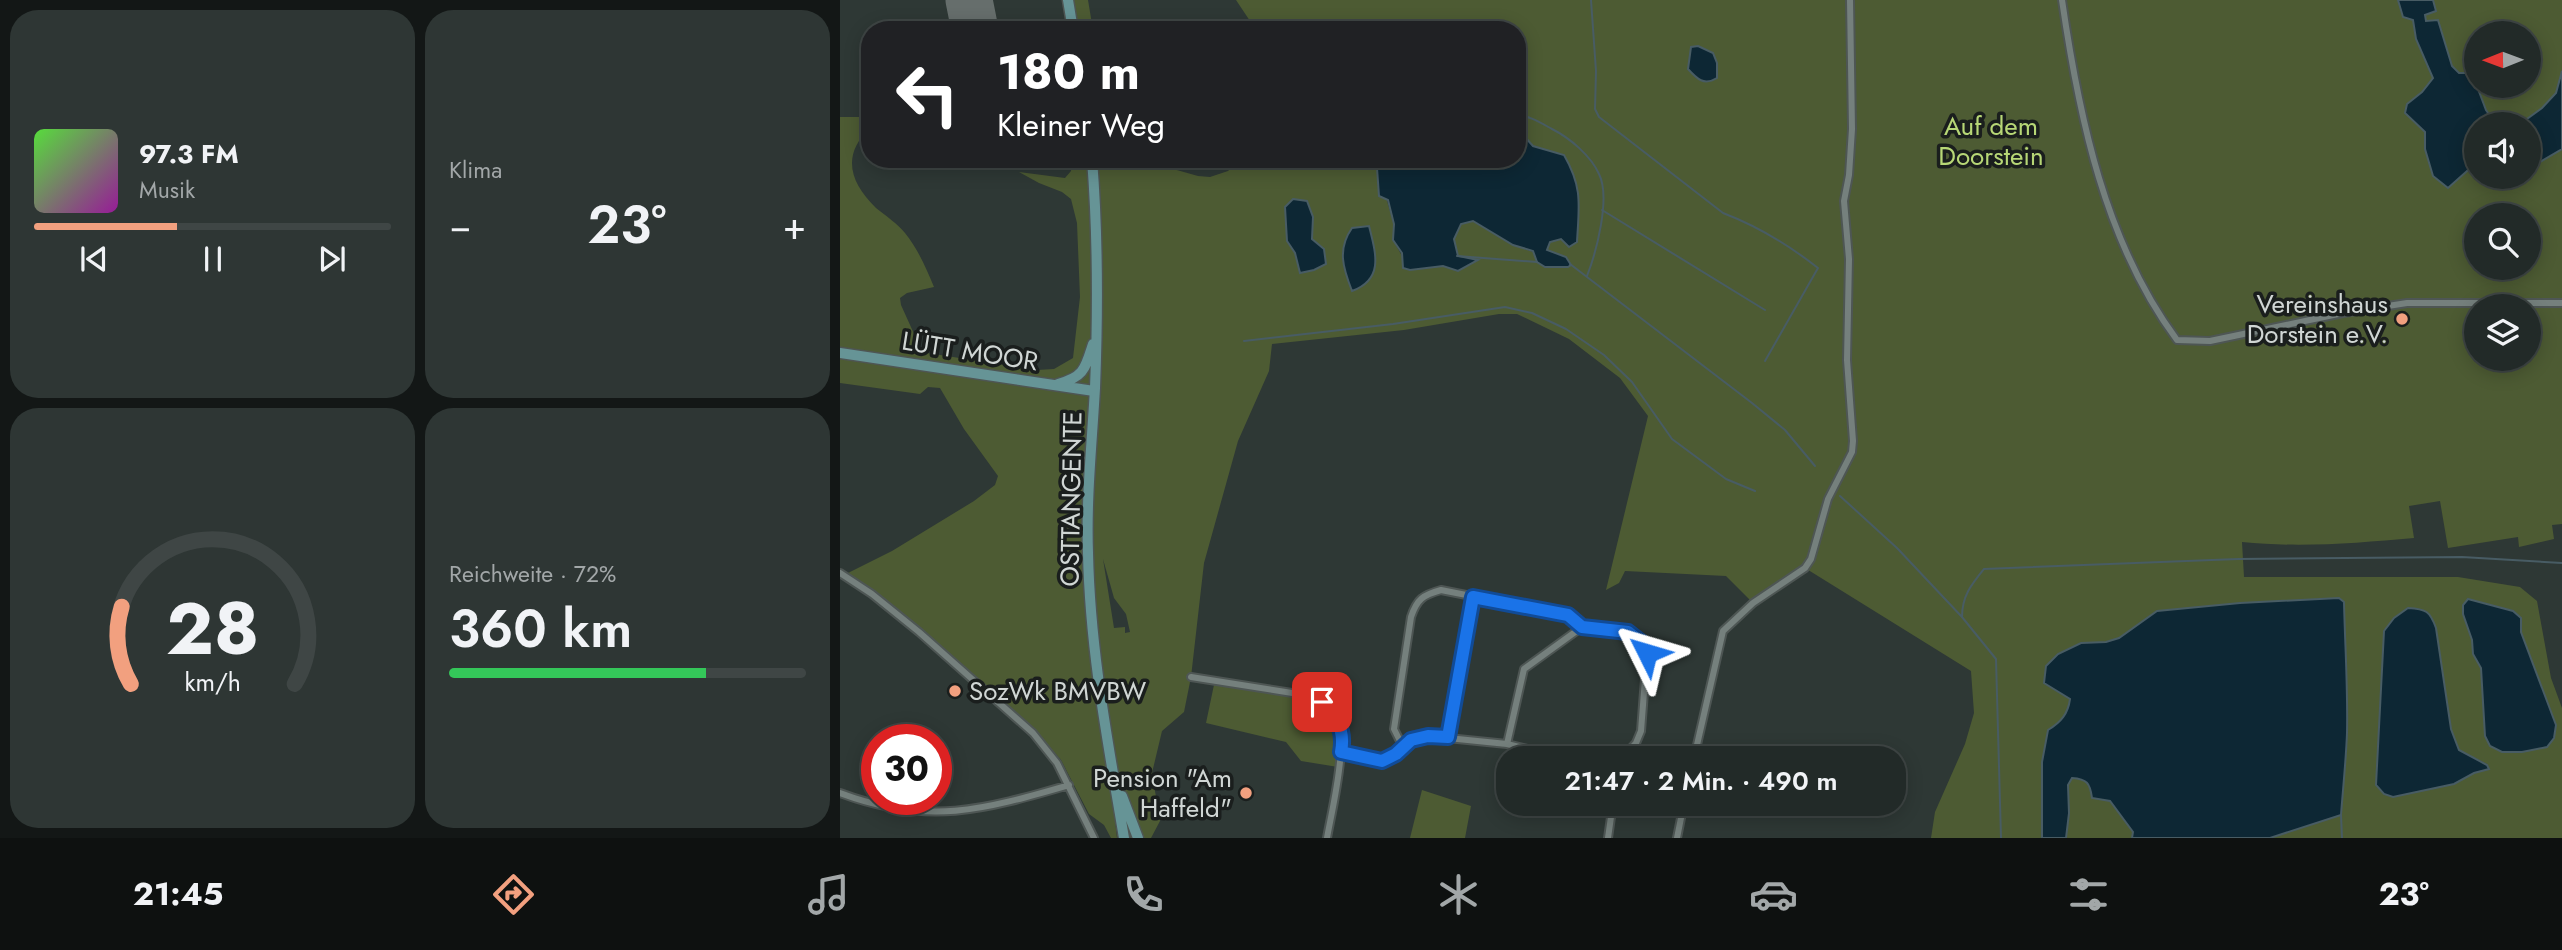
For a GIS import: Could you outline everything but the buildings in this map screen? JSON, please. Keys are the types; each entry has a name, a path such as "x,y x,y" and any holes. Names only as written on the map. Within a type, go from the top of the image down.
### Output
{"main road":[{"path":"1068,0 1072,21"},
{"name":"OSTTANGENTE","path":"1093,168 1097,229 1096,332 1087,551 1091,636 1124,838"},
{"path":"1054,385 1075,379 1085,369 1096,332"},
{"name":"LÜTT MOOR","path":"840,353 1094,391"},
{"path":"1109,755 1138,838"}],"street":[{"path":"1697,746 1723,631 1753,603 1805,568 1811,559 1831,492 1852,452 1847,360 1849,259 1844,201 1852,129 1850,0"},
{"path":"2062,0 2083,116 2121,240 2140,283 2177,340 2210,341 2343,313 2406,303 2562,303"},
{"path":"840,573 872,594 919,632 1033,733 1057,762 1094,838"},
{"path":"1405,744 1394,729 1415,604 1421,597 1441,590 1568,615 1582,627 1628,632 1642,643 1647,653 1641,732 1633,746"},
{"path":"1448,737 1473,597"},
{"path":"1507,744 1524,669 1582,627"},
{"path":"1191,677 1305,695 1322,702 1334,712 1340,729 1341,752 1327,838"},
{"path":"1341,752 1382,761 1396,754 1405,744 1428,736 1515,746"},
{"path":"840,793 866,803 912,812 958,812 996,807 1069,785"},
{"path":"1608,838 1611,816"},
{"path":"1677,838 1681,816"}],"green space":[{"path":"1068,0 1088,0 1092,21 1072,21"},
{"name":"Auf dem Doorstein","path":"1236,0 2398,0 2403,17 2413,20 2416,39 2433,79 2407,104 2425,132 2425,149 2448,187 2464,173 2464,189 2541,189 2541,161 2562,149 2562,524 2552,525 2554,539 2519,547 2518,537 2448,548 2440,501 2409,506 2414,538 2307,545 2242,542 2244,577 2458,577 2520,587 2537,601 2551,678 2562,708 2562,838 2270,838 2341,815 2347,671 2343,638 2344,602 2339,598 2157,611 2119,638 2106,642 2081,643 2056,691 2070,698 2069,709 2042,762 2042,838 1931,838 1935,812 1965,744 1974,713 1971,671 1805,568 1753,603 1726,576 1625,571 1619,583 1606,590 1648,416 1620,378 1569,339 1517,314 1499,314 1404,330 1272,344 1269,371 1238,441 1204,563 1191,677 1184,712 1162,731 1152,773 1160,821 1151,838 1124,838 1113,803 1117,838 1111,838 1104,825 1089,814 1061,760 1035,731 922,630 848,573 892,551 974,501 995,485 998,476 964,429 940,388 928,387 920,394 840,383 840,117 861,117 861,138 852,159 855,179 876,208 899,226 910,239 934,287 907,293 900,298 920,347 927,353 1037,370 1054,369 1073,358 1080,297 1077,223 1071,199 1019,172 1065,178 1071,168 1170,168 1210,177 1231,168 1377,168 1394,224 1393,240 1410,270 1443,266 1458,271 1477,261 1457,256 1454,239 1461,224 1473,221 1513,245 1571,265 1566,257 1547,250 1550,242 1561,239 1576,197 1575,179 1564,155 1533,146 1526,138 1526,21 1250,21","holes":["1285,207 1313,217 1312,239 1295,253 1287,242","1103,559 1114,598 1126,614 1130,632 1125,633 1125,627 1114,628","2463,614 2521,618 2521,632 2556,725 2547,747 2522,752 2502,752 2485,736 2481,668 2473,654 2472,640","2436,628 2451,729 2459,750 2487,764 2454,784 2393,797"]},
{"path":"2433,0 2562,0 2562,71 2556,93 2536,112 2487,112 2482,98 2541,98 2541,21 2464,21 2464,73 2459,73 2452,66 2438,21 2426,22 2425,15 2436,11"},
{"path":"1215,680 1297,694 1326,706 1335,714 1340,726 1338,767 1301,761 1286,742 1206,723"},
{"path":"2072,778 2087,783 2092,798 2110,801 2133,832 2132,838 2066,838 2068,784"},
{"path":"1422,790 1471,806 1465,838 1410,838"}],"water":[{"path":"2398,0 2433,0 2436,11 2425,15 2426,21 2438,20 2452,66 2459,73 2464,73 2464,98 2481,98 2487,112 2464,112 2464,174 2448,188 2433,176 2425,149 2425,132 2405,113 2407,104 2422,92 2433,78 2416,39 2413,20 2403,17"},
{"path":"1698,46 1713,53 1717,63 1717,78 1701,80 1688,69 1691,47"},
{"path":"2562,71 2562,149 2541,161 2541,112 2536,112 2556,93"},
{"path":"1526,138 1533,146 1564,155 1574,177 1578,197 1577,242 1569,247 1561,239 1550,242 1547,250 1566,257 1571,265 1545,267 1537,262 1533,251 1513,245 1473,221 1461,224 1454,239 1458,256 1478,260 1458,271 1443,266 1410,270 1403,268 1402,253 1393,240 1394,224 1388,200 1379,196 1377,168 1526,168"},
{"path":"1293,199 1307,201 1313,217 1312,239 1324,249 1326,264 1300,273 1295,253 1287,241 1285,207"},
{"path":"1369,226 1375,256 1373,273 1362,286 1352,291 1344,266 1344,243 1352,228"},
{"path":"2339,598 2344,602 2347,700 2347,743 2341,815 2270,838 2132,838 2133,832 2110,801 2092,798 2087,783 2072,778 2068,785 2066,838 2042,838 2042,762 2048,730 2063,717 2070,699 2044,683 2046,666 2058,654 2081,643 2106,642 2119,638 2157,611"},
{"path":"2468,599 2513,611 2521,618 2521,632 2556,725 2554,738 2547,747 2522,752 2502,752 2490,746 2485,736 2481,668 2473,654 2472,640 2463,614 2463,605"},
{"path":"2408,608 2427,612 2436,628 2451,729 2459,750 2487,765 2489,769 2474,773 2454,784 2393,797 2384,794 2376,785 2384,631 2394,618"}],"waterway":[{"path":"1591,0 1596,71 1595,109 1599,117 1723,213 1773,237 1818,268 1765,361"},
{"path":"1526,117 1566,137 1585,154 1599,174 1603,211 1587,276"},
{"path":"1602,210 1765,310"},
{"path":"1457,256 1537,262"},
{"path":"1570,264 1785,430 1815,466"},
{"path":"1244,341 1393,324 1505,307 1532,313 1566,329 1604,355 1632,382 1672,439 1726,479 1755,491"},
{"path":"1840,496 1897,548 1962,617 1996,659 2001,838"},
{"path":"1962,617 1968,591 1984,569 2238,559 2462,557 2562,563"},
{"path":"2341,815 2342,838"}],"runway":[{"path":"969,0 973,21"}],"place":[{"name":"Vereinshaus Dorstein e.V.","path":"2402,319"},
{"name":"SozWk BMVBW","path":"955,691"},
{"name":"Pension \"Am Haffeld\"","path":"1246,793"}],"route":[{"path":"1322,702 1334,712 1340,729 1341,752 1382,761 1396,754 1411,740 1428,736 1448,737 1473,597 1568,615 1582,627 1628,632 1642,643 1647,653"}]}
